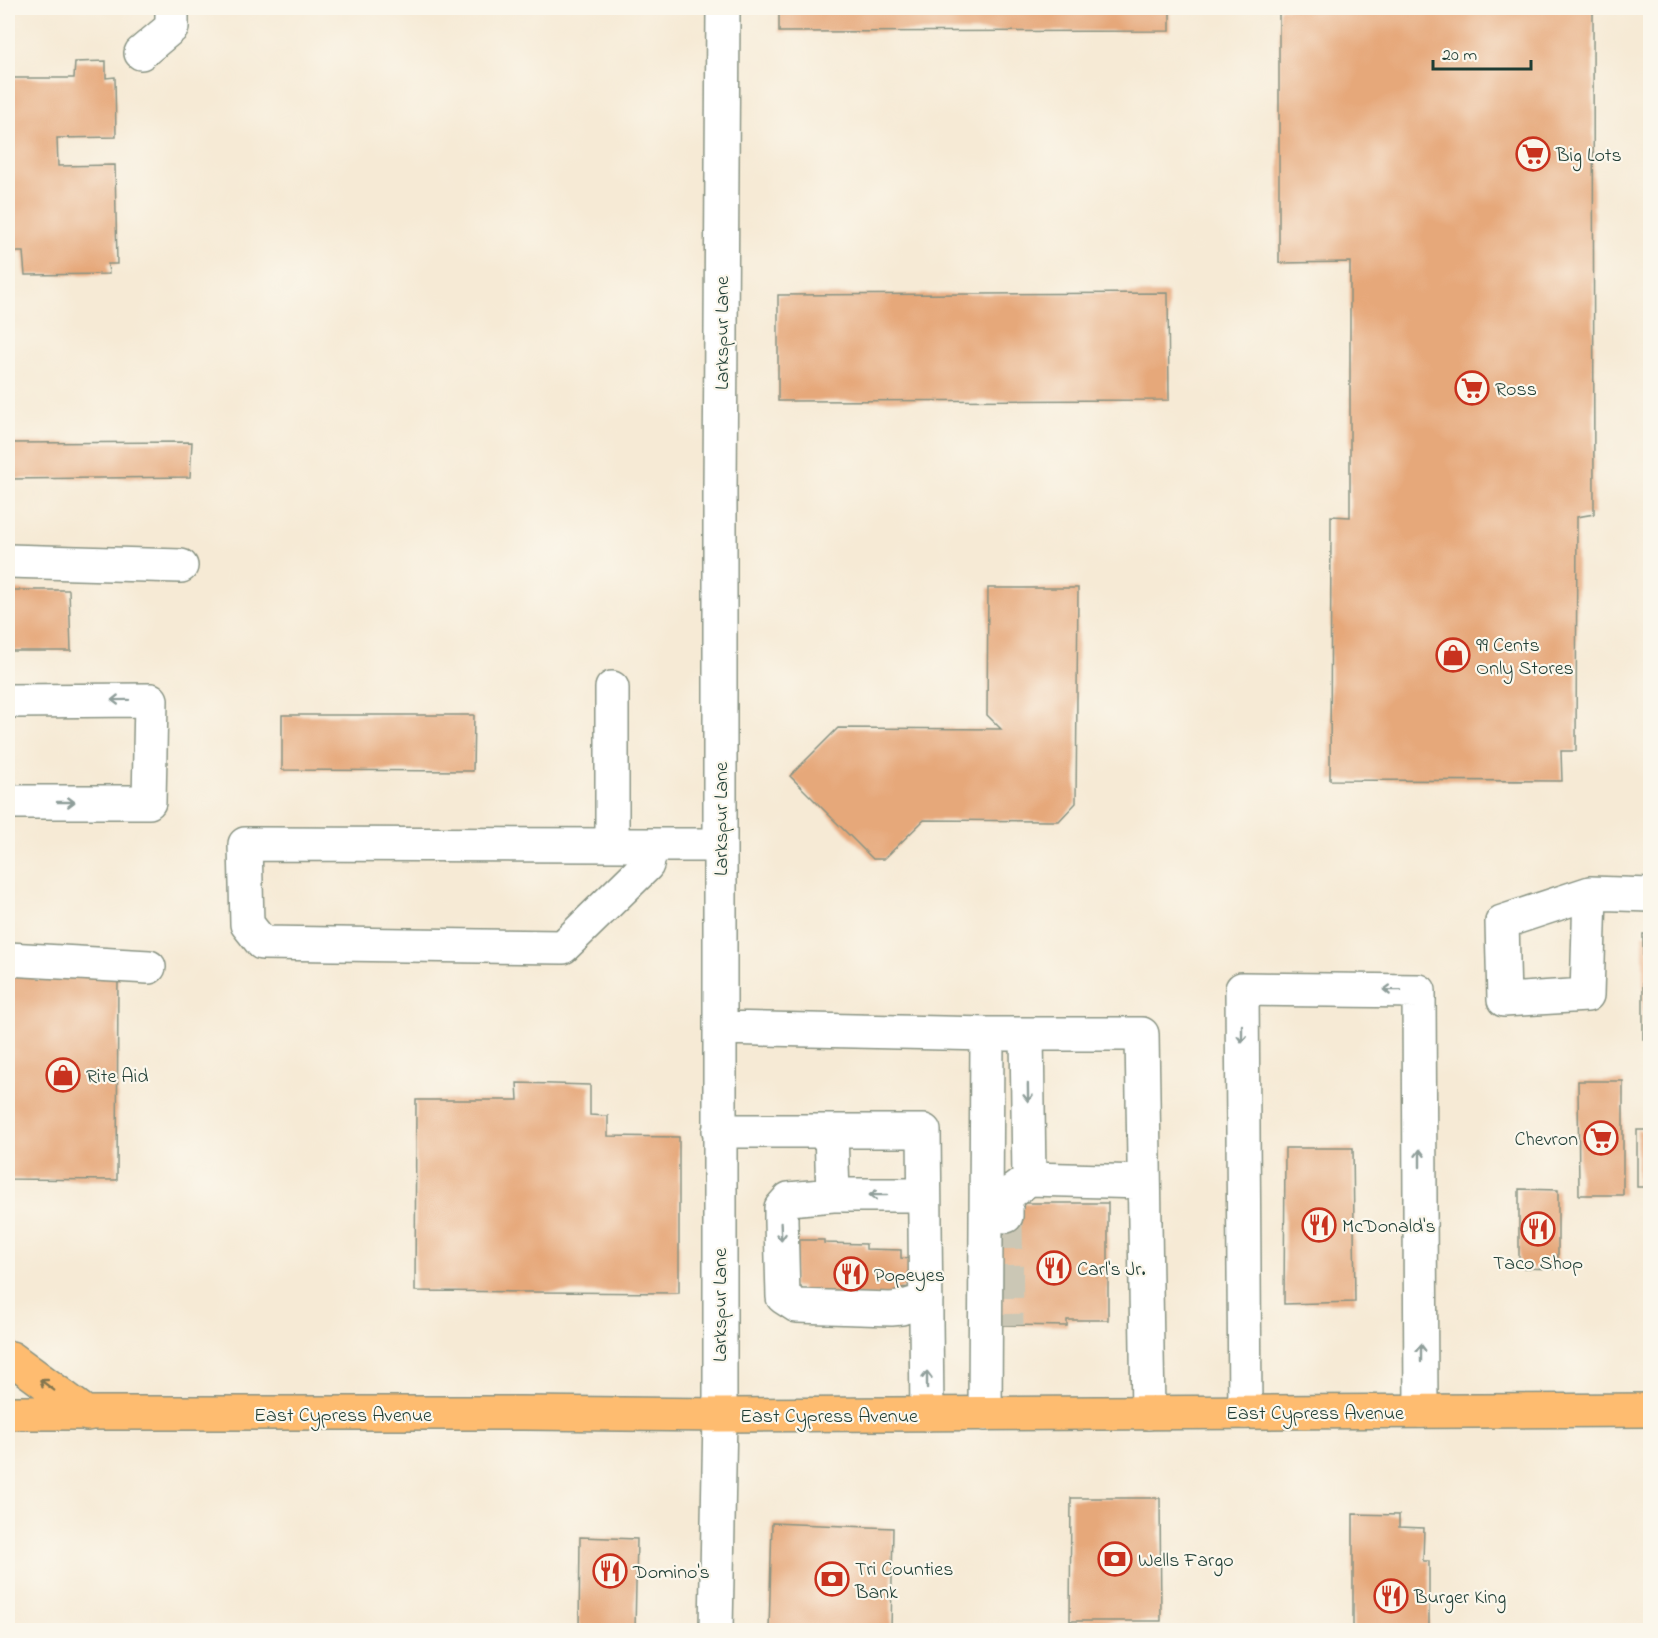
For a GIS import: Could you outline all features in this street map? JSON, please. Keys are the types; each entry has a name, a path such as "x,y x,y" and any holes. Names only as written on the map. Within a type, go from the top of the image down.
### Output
{"main road":[{"path":"8,1358 87,1414"},
{"name":"East Cypress Avenue","path":"8,1413 720,1415 1650,1410"}],"street":[{"path":"141,53 172,27 172,8"},
{"name":"Larkspur Lane","path":"716,1630 720,1415 720,490 723,8"},
{"path":"8,561 181,566"},
{"path":"612,688 612,845"},
{"path":"8,701 151,700 149,802 8,802"},
{"path":"652,845 647,865 563,947 262,943 247,924 245,844 720,845"},
{"path":"1590,893 1650,895"},
{"path":"8,944 140,958 8,959"},
{"path":"1245,1412 1242,989 1419,991 1421,1412"},
{"path":"721,1028 987,1034 1142,1034 1148,1413"},
{"path":"987,1034 996,1414"},
{"path":"1027,1034 1029,1179"},
{"path":"719,1131 924,1131 927,1414"},
{"path":"831,1131 832,1195"},
{"path":"1006,1216 1006,1196 1029,1179 1144,1182"},
{"path":"924,1195 832,1195 789,1199 781,1208 783,1297 796,1306 891,1309 926,1300"},
{"path":"996,1414 1007,1325"}],"building":[{"path":"779,8 1170,8 1170,31 779,32"},
{"path":"1279,8 1593,8 1594,514 1577,517 1576,751 1561,751 1562,781 1330,780 1331,516 1350,517 1350,262 1279,263"},
{"path":"106,61 106,78 115,77 116,137 57,138 58,166 115,165 117,264 108,264 109,274 25,275 23,252 8,252 8,78 74,78 75,62"},
{"path":"1168,293 1169,400 778,401 778,295"},
{"path":"192,442 190,477 8,479 8,443"},
{"path":"988,588 1078,588 1076,803 1059,821 924,820 884,859 873,859 790,776 838,728 1001,729 987,715"},
{"path":"8,590 69,590 71,651 8,651"},
{"path":"282,715 474,715 473,771 282,770"},
{"path":"1643,934 1650,934 1650,1039 1643,1039"},
{"name":"Rite Aid","path":"8,971 118,972 117,1180 8,1179"},
{"name":"Chevron","path":"1578,1081 1623,1081 1623,1195 1579,1195"},
{"path":"517,1083 590,1085 590,1115 608,1116 608,1136 679,1137 679,1293 415,1291 416,1100 518,1100"},
{"path":"1637,1130 1650,1130 1650,1187 1637,1187"},
{"name":"McDonald's","path":"1285,1148 1353,1148 1355,1302 1284,1304"},
{"name":"Taco Shop","path":"1519,1189 1558,1190 1558,1269 1519,1268"},
{"name":"Carl's Jr.","path":"1014,1203 1108,1203 1108,1320 1067,1320 1067,1326 1001,1325 1000,1216"},
{"name":"Popeyes","path":"797,1240 866,1244 866,1249 901,1250 901,1258 911,1259 911,1287 900,1288 901,1296 801,1296 801,1287 792,1287"},
{"name":"Wells Fargo","path":"1071,1498 1160,1498 1161,1621 1070,1621"},
{"name":"Burger King","path":"1353,1514 1399,1515 1399,1527 1424,1528 1423,1561 1429,1561 1429,1630 1353,1630"},
{"name":"Tri Counties Bank","path":"772,1523 893,1528 891,1630 769,1630"},
{"path":"580,1537 637,1539 635,1630 579,1630"}],"tunnel":[{"path":"1006,1216 1007,1325"}],"place":[{"name":"Big Lots","path":"1533,154"},
{"name":"Ross","path":"1472,388"},
{"name":"99 Cents Only Stores","path":"1453,655"},
{"name":"Rite Aid","path":"63,1075"},
{"name":"Chevron","path":"1601,1138"},
{"name":"McDonald's","path":"1319,1225"},
{"name":"Taco Shop","path":"1538,1229"},
{"name":"Carl's Jr.","path":"1054,1268"},
{"name":"Popeyes","path":"851,1274"},
{"name":"Wells Fargo","path":"1115,1559"},
{"name":"Domino's","path":"610,1571"},
{"name":"Tri Counties Bank","path":"832,1579"},
{"name":"Burger King","path":"1391,1596"}]}
